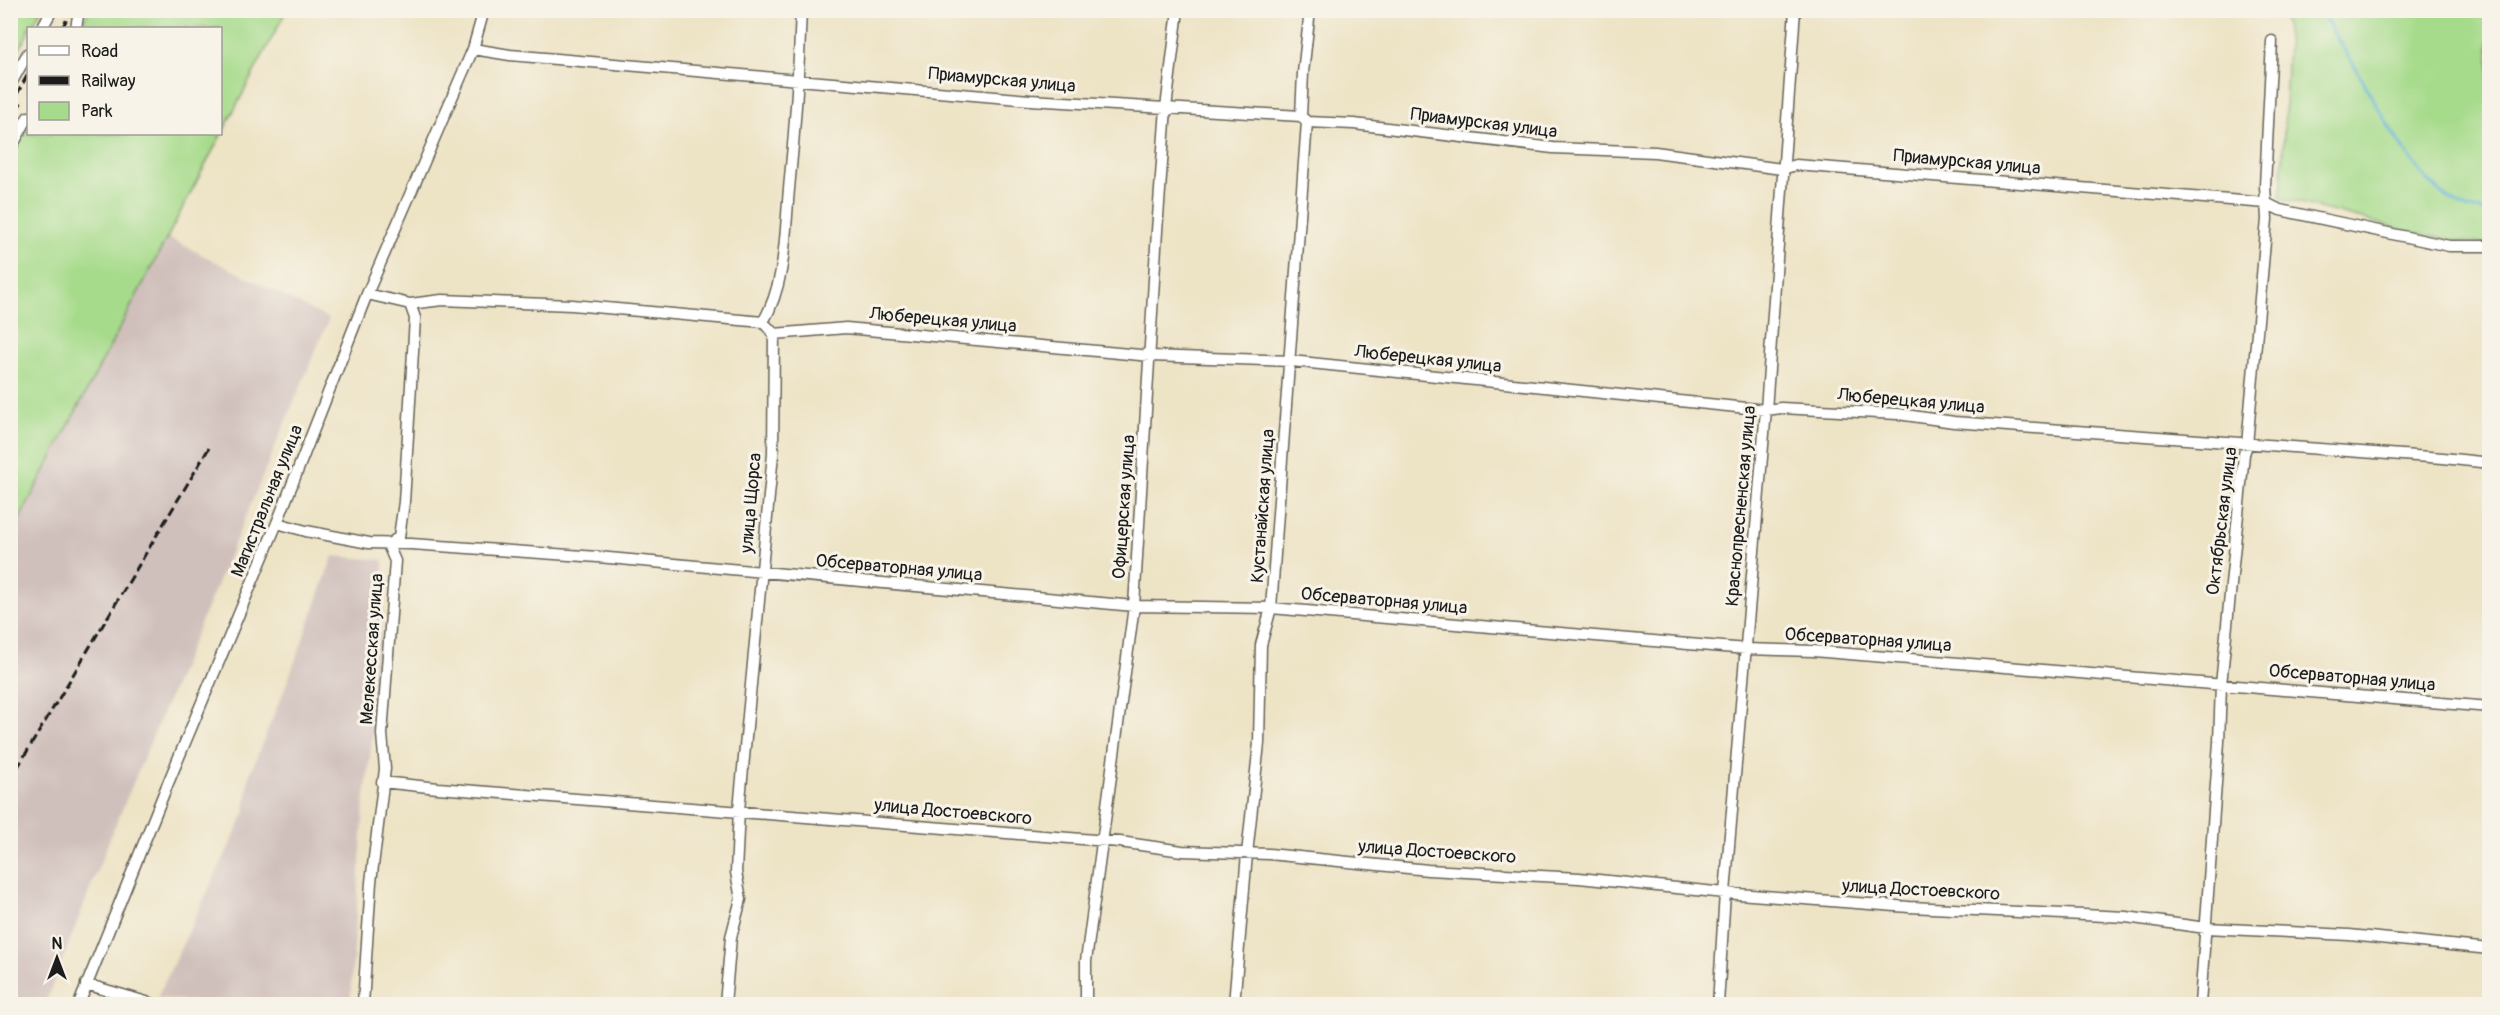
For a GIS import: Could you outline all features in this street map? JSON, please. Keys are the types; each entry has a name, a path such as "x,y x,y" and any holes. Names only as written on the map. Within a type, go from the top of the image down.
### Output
{"street":[{"path":"43,27 52,10"},
{"path":"76,27 79,10"},
{"name":"Магистральная улица","path":"79,1005 277,523 368,294 473,49 484,10"},
{"path":"763,322 771,307 782,263 799,81 801,10"},
{"name":"Офицерская улица","path":"1086,1005 1086,961 1104,842 1134,606 1167,108 1178,10"},
{"name":"Кустанайская улица","path":"1234,1005 1259,743 1261,645 1271,608 1290,361 1304,119 1303,73 1310,10"},
{"name":"Краснопресненская улица","path":"1718,1005 1725,893 1766,410 1795,10"},
{"name":"Октябрьская улица","path":"2200,1005 2221,684 2244,454 2247,445 2267,219 2265,186 2272,41"},
{"name":"Приамурская улица","path":"473,49 510,55 799,81 1304,119 1553,148 1655,152 1782,169 1796,165 2266,203 2280,210 2449,246 2490,246"},
{"path":"10,85 27,55"},
{"path":"10,150 27,119"},
{"path":"368,294 410,304 442,300 572,305 763,322 774,334"},
{"path":"387,545 399,537 404,502 415,318 410,304"},
{"name":"Люберецкая улица","path":"774,334 846,328 1151,356 1290,361 1766,410 1781,408 1898,414 1954,422 2490,463"},
{"name":"улица Щорса","path":"725,1005 731,937 741,899 736,872 739,810 773,454 774,334"},
{"name":"Обсерваторная улица","path":"277,523 306,531 387,545 411,544 598,557 1134,606 1271,608 1746,649 1813,651 2490,707"},
{"name":"Мелекесская улица","path":"363,1005 371,882 385,769 382,734 395,561 387,545"},
{"name":"улица Достоевского","path":"382,782 739,810 1182,851 1269,854 1428,870 1579,878 1908,908 2126,917 2206,928 2349,935 2490,949"},
{"path":"86,984 153,1005"}],"shaded area":[{"path":"167,237 329,319 112,833 45,1004 11,1004 11,535"},
{"path":"333,556 383,560 384,590 375,716 364,804 350,1004 217,1004 157,998 245,813 249,776 290,675"}],"green space":[{"path":"11,10 41,11 32,27 27,27 27,35 11,65"},
{"path":"89,11 286,11 222,133 222,27 80,27"},
{"path":"2278,11 2489,11 2489,245 2427,236 2281,198 2288,43 2284,19"},
{"path":"27,125 27,135 221,135 11,535 11,157"}],"waterway":[{"path":"2321,10 2389,127 2417,168 2449,199 2469,209 2490,212"}],"railway":[{"path":"63,27 72,10"},
{"path":"10,107 27,76"},
{"path":"10,122 22,101"},
{"path":"10,780 209,448"}]}
